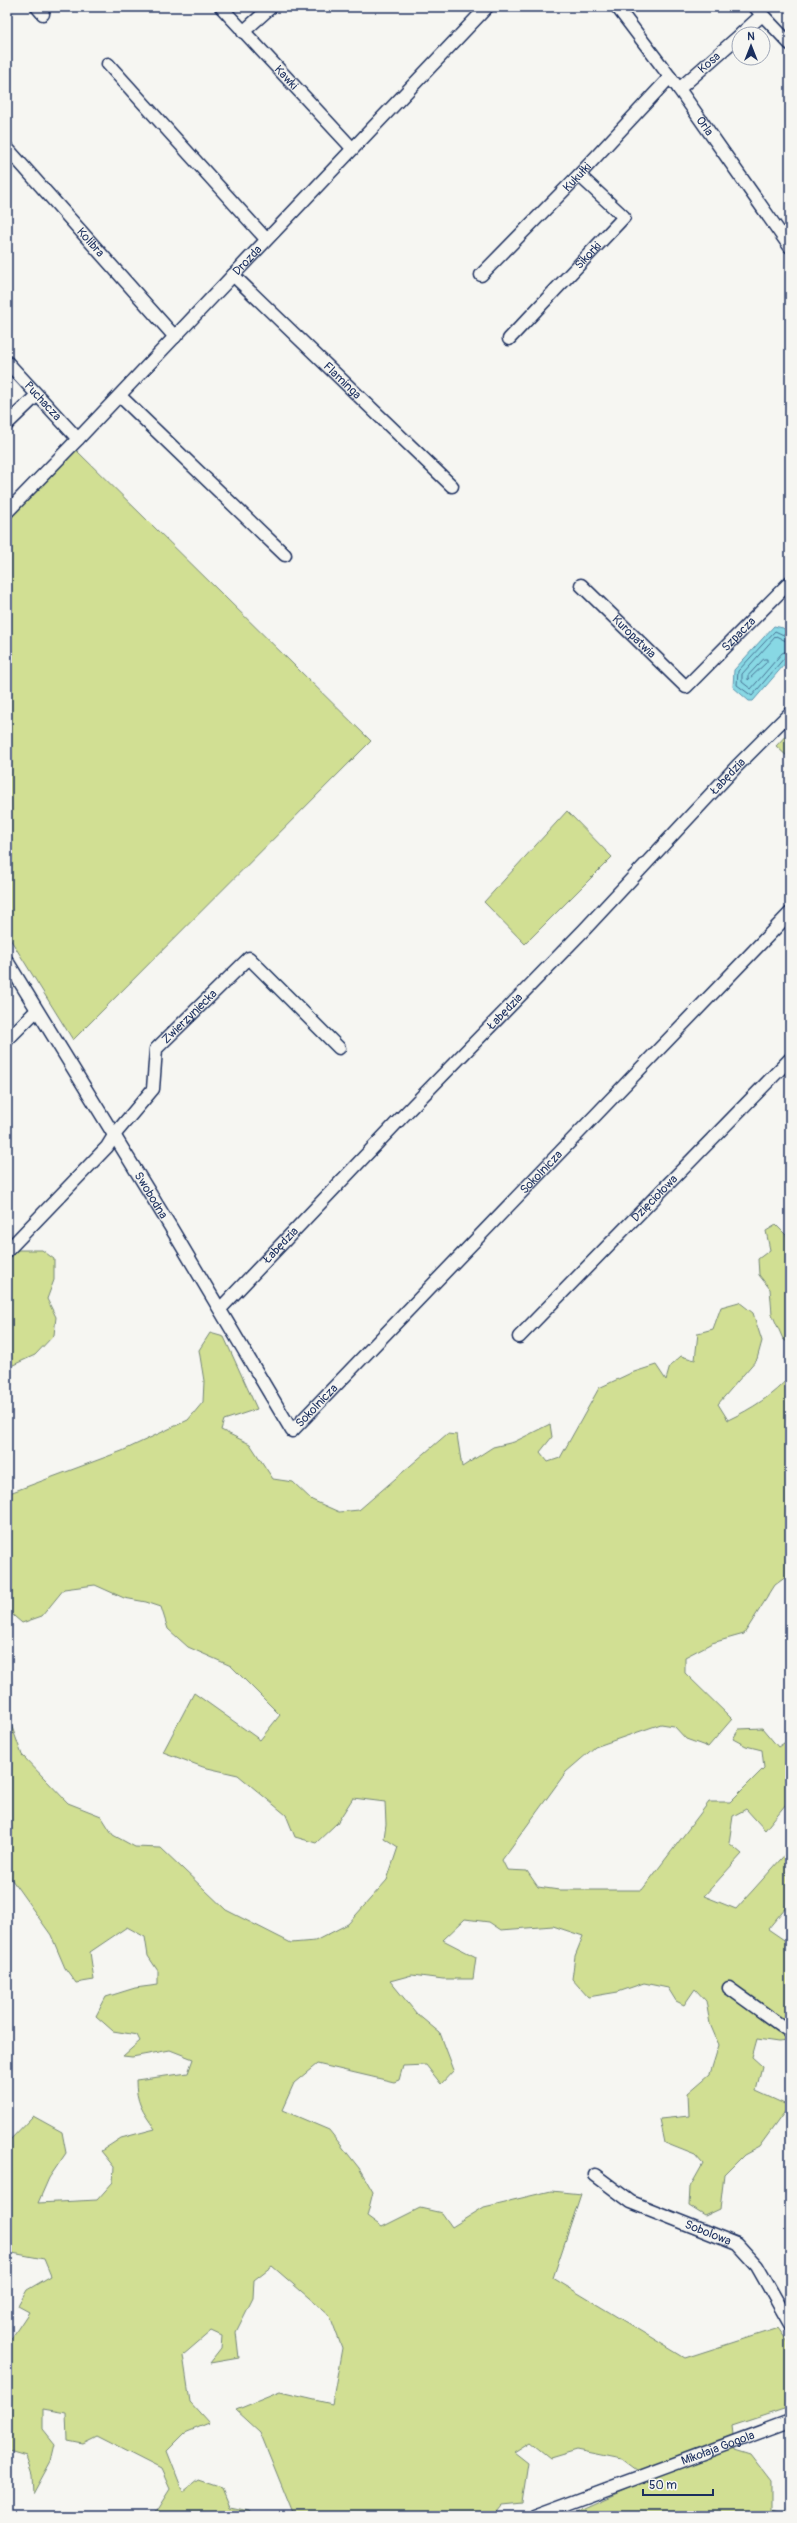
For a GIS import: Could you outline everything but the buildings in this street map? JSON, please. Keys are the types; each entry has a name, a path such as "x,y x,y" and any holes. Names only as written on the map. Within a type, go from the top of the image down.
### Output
{"street":[{"name":"Kawki","path":"221,7 352,148"},
{"path":"243,32 271,7"},
{"name":"Drozda","path":"7,512 120,396 266,239 487,7"},
{"name":"Orla","path":"617,7 786,233 790,247"},
{"name":"Kosa","path":"747,26 759,11 790,44"},
{"name":"Kosa","path":"679,89 731,43"},
{"path":"108,64 266,239"},
{"name":"Kukułki","path":"481,275 670,77"},
{"name":"Kolibra","path":"7,148 175,337"},
{"name":"Sikorki","path":"509,339 624,217 578,175"},
{"name":"Flaminga","path":"233,275 452,486"},
{"name":"Puchacza","path":"7,362 78,439"},
{"path":"7,424 37,395"},
{"path":"120,396 284,555"},
{"name":"Szpacza","path":"686,687 790,582"},
{"name":"Kuropatwia","path":"582,586 686,687"},
{"name":"Łabędzia","path":"220,1309 402,1117 584,930 737,766 790,713"},
{"name":"Sokolnicza","path":"292,1431 790,913"},
{"name":"Zwierzyniecka","path":"7,1252 107,1147 115,1134 153,1089 156,1049 249,958 339,1048"},
{"name":"Swobodna","path":"7,961 36,1011 115,1134 292,1431"},
{"path":"7,1040 36,1011"},
{"name":"Dzięciołowa","path":"519,1337 790,1059"},
{"path":"729,1988 790,2032"},
{"name":"Sobolowa","path":"595,2175 631,2202 737,2244 756,2266 790,2324"},
{"name":"Mikołaja Gogola","path":"534,2516 790,2420"}],"green space":[{"path":"75,449 371,741 73,1040 7,934 7,517"},
{"path":"790,731 790,759 776,746"},
{"path":"567,811 612,857 525,944 484,902"},
{"path":"776,1225 790,1239 790,1344 783,1339 772,1314 770,1289 759,1275 758,1259 770,1250 766,1231"},
{"path":"7,1250 42,1250 54,1259 54,1280 47,1299 56,1317 54,1335 35,1355 11,1366 7,1373"},
{"path":"739,1302 753,1313 762,1341 757,1359 718,1404 728,1420 762,1401 790,1376 790,1574 775,1585 744,1634 712,1643 685,1657 685,1673 732,1719 708,1747 686,1739 674,1726 661,1724 595,1747 566,1772 502,1860 507,1870 527,1871 538,1887 559,1890 642,1890 709,1802 730,1802 764,1768 762,1750 746,1746 733,1739 739,1729 762,1728 778,1747 790,1739 790,1759 784,1766 790,1773 790,1799 765,1830 746,1809 733,1816 729,1843 742,1854 704,1896 736,1909 790,1849 790,1902 768,1929 790,1944 790,2041 778,2042 757,2039 752,2057 762,2066 756,2091 789,2106 759,2147 744,2155 724,2175 720,2209 705,2216 689,2206 690,2187 703,2164 695,2155 665,2143 660,2119 689,2116 688,2093 710,2074 719,2045 710,2024 706,2001 695,1989 684,2005 676,2001 668,1988 644,1983 618,1992 588,1997 572,1979 575,1956 583,1936 553,1926 501,1930 489,1922 465,1919 443,1940 476,1957 473,1979 443,1979 412,1975 390,1981 417,2014 440,2033 454,2070 441,2084 426,2065 403,2066 399,2080 394,2082 317,2064 294,2083 282,2110 329,2130 359,2168 373,2192 367,2216 382,2227 420,2208 442,2213 452,2227 484,2207 551,2191 581,2194 553,2278 685,2358 778,2328 790,2345 790,2407 732,2426 735,2451 751,2456 771,2482 771,2510 783,2513 790,2503 790,2516 566,2516 649,2479 622,2459 577,2450 550,2458 530,2442 514,2452 528,2463 522,2503 502,2505 493,2516 294,2516 260,2432 236,2410 280,2392 332,2404 342,2348 330,2316 272,2266 254,2280 253,2298 236,2332 239,2358 210,2363 221,2349 222,2336 211,2331 183,2355 190,2402 209,2423 185,2433 167,2451 183,2492 198,2480 222,2488 230,2507 249,2511 253,2516 153,2516 170,2489 161,2469 96,2436 82,2443 67,2440 66,2413 43,2409 43,2429 55,2444 51,2461 33,2494 32,2474 26,2456 9,2451 7,2454 7,2345 29,2312 18,2306 27,2290 51,2276 44,2259 7,2252 7,2143 33,2116 62,2132 66,2153 49,2178 38,2203 97,2200 113,2182 114,2167 101,2151 121,2138 155,2129 141,2106 137,2094 136,2080 188,2073 193,2059 170,2050 132,2057 123,2056 140,2041 137,2035 113,2031 96,2016 106,1997 135,1988 158,1985 158,1971 148,1956 145,1937 127,1927 90,1952 94,1980 76,1983 65,1968 51,1935 7,1873 7,1713 22,1755 68,1803 101,1816 113,1835 135,1847 161,1848 226,1910 291,1943 315,1941 348,1924 387,1880 398,1847 384,1838 386,1824 385,1802 353,1798 337,1823 316,1843 295,1837 286,1815 238,1775 203,1767 163,1752 194,1693 260,1740 280,1715 231,1666 188,1647 168,1629 161,1607 146,1602 124,1598 95,1585 64,1589 42,1616 22,1623 7,1610 7,1494 122,1451 188,1420 203,1402 204,1381 199,1350 210,1333 224,1337 257,1409 224,1420 221,1430 250,1444 273,1479 293,1482 312,1500 339,1512 359,1510 447,1434 457,1435 462,1467 493,1447 514,1442 550,1424 552,1437 540,1452 548,1462 560,1458 599,1388 631,1373 656,1365 666,1380 670,1366 681,1356 695,1360 698,1333 713,1329 721,1307"}],"water":[{"path":"774,626 783,628 790,635 790,658 753,701 749,701 733,687 734,670"}]}
